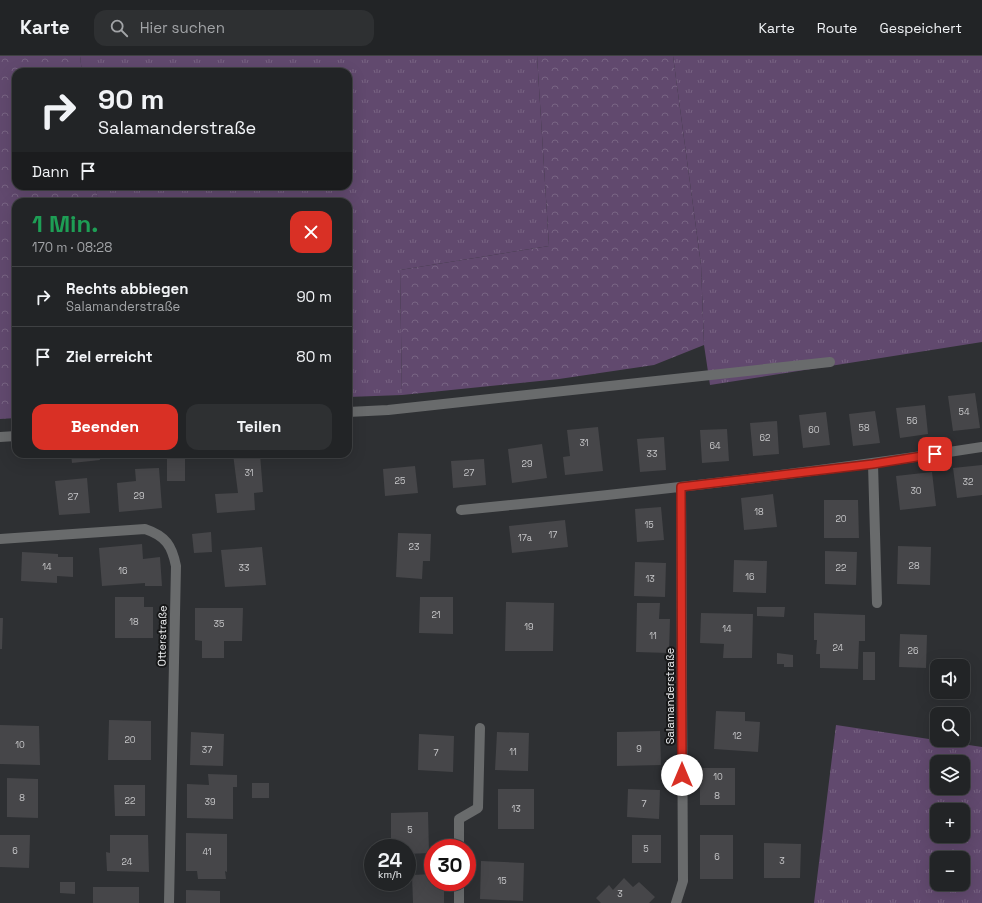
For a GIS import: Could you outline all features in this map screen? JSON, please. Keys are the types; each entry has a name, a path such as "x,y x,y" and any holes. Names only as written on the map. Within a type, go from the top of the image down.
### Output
{"street":[{"path":"352,412 396,409 830,362"},
{"path":"0,437 12,436"},
{"path":"461,510 681,487 873,464 982,447"},
{"path":"873,464 877,603"},
{"name":"Salamanderstraße","path":"676,903 683,881 681,487"},
{"name":"Otterstraße","path":"0,539 145,529 166,540 173,552 176,566 169,903"},
{"path":"459,839 459,819 478,808 480,728"},
{"path":"458,903 459,891"}],"green space":[{"path":"0,56 80,56 82,68 12,68 12,190 96,190 98,198 12,198 12,418 0,419"},
{"path":"80,56 537,56 549,246 400,270 402,395 352,397 352,198 98,198 96,190 352,190 352,68 82,68"},
{"path":"537,56 673,56 701,265 704,345 654,365 559,379 402,395 400,270 549,246"},
{"path":"673,56 982,56 982,342 710,385 704,345 701,265"},
{"path":"836,725 930,739 930,747 970,747 970,745 982,747 982,903 814,903"}],"building":[{"path":"975,393 980,428 953,431 948,396"},
{"path":"925,405 928,434 900,438 896,408"},
{"path":"875,411 880,443 853,446 849,414"},
{"path":"826,412 830,445 803,448 799,415"},
{"path":"777,421 779,454 753,456 750,423"},
{"path":"598,427 603,471 565,475 563,457 570,456 567,430"},
{"path":"727,429 729,461 702,463 700,430"},
{"path":"664,437 666,470 640,472 637,439"},
{"path":"542,444 547,478 512,483 508,449"},
{"path":"71,458 100,458 100,460 72,463"},
{"path":"167,458 185,458 185,481 167,481"},
{"path":"234,458 260,458 263,492 254,493 255,510 217,513 215,494 238,493"},
{"path":"484,459 486,485 453,488 451,461"},
{"path":"982,465 982,495 957,498 953,468"},
{"path":"415,466 418,493 385,496 383,469"},
{"path":"159,468 162,508 119,512 117,483 136,481 135,469"},
{"path":"932,472 936,506 900,510 896,476"},
{"path":"87,478 90,513 59,515 55,481"},
{"path":"773,494 777,527 744,530 741,498"},
{"path":"824,500 858,500 859,538 824,538"},
{"path":"661,507 664,540 637,542 635,509"},
{"path":"565,520 568,547 512,553 509,526"},
{"path":"211,532 212,552 194,553 192,534"},
{"path":"398,533 431,534 430,561 423,561 422,579 396,577"},
{"path":"142,544 143,559 160,557 162,586 145,586 145,583 102,586 99,548"},
{"path":"898,546 931,547 930,585 897,584"},
{"path":"262,547 266,585 225,587 221,550"},
{"path":"825,551 857,552 856,585 825,584"},
{"path":"22,552 58,554 58,557 73,557 73,577 57,576 57,583 21,581"},
{"path":"734,560 767,561 766,593 733,592"},
{"path":"635,562 666,563 665,597 634,596"},
{"path":"115,597 144,597 144,607 153,607 153,638 115,638"},
{"path":"420,597 453,597 453,634 419,633"},
{"path":"506,602 554,603 553,651 505,651"},
{"path":"637,603 660,603 659,619 670,619 669,653 636,652"},
{"path":"757,607 785,607 784,617 757,616"},
{"path":"195,608 243,608 242,641 224,641 224,658 202,658 202,641 195,640"},
{"path":"701,613 753,614 752,658 723,658 724,644 700,643"},
{"path":"814,613 865,615 865,641 859,641 858,669 820,668 820,654 816,654 817,640 814,640"},
{"path":"0,618 3,618 2,649 0,649"},
{"path":"900,634 927,635 926,668 899,667"},
{"path":"863,652 875,652 875,680 863,680"},
{"path":"777,653 793,655 793,667 784,667 784,664 777,664"},
{"path":"716,711 745,712 745,721 760,722 758,752 714,749"},
{"path":"109,720 151,721 151,760 108,760"},
{"path":"0,725 39,726 40,765 0,764"},
{"path":"660,731 661,765 617,766 617,732"},
{"path":"191,732 224,734 223,766 190,765"},
{"path":"497,732 529,733 528,771 495,770"},
{"path":"419,734 454,736 453,772 418,770"},
{"path":"700,768 735,768 735,805 700,805"},
{"path":"208,774 237,775 237,787 233,787 233,819 187,818 187,784 209,785"},
{"path":"7,778 38,779 38,818 7,817"},
{"path":"252,783 269,783 269,798 252,798"},
{"path":"114,785 145,785 145,816 115,816"},
{"path":"498,789 534,789 534,829 498,829"},
{"path":"628,789 660,790 659,819 627,817"},
{"path":"428,812 429,839 424,839 424,853 416,854 416,839 391,839 391,813"},
{"path":"186,833 227,834 226,879 198,879 197,871 186,871"},
{"path":"0,835 30,835 29,868 0,867"},
{"path":"110,835 148,835 149,872 107,871 106,852 110,853"},
{"path":"632,835 661,835 661,863 632,863"},
{"path":"700,835 733,835 733,879 700,879"},
{"path":"764,843 801,844 800,878 764,878"},
{"path":"481,861 524,863 523,901 480,899"},
{"path":"424,874 424,891 444,891 444,903 413,903 413,891 416,891 416,875"},
{"path":"624,878 633,887 639,882 655,897 649,903 601,903 596,898 609,885 613,890"},
{"path":"60,882 75,882 75,894 60,893"},
{"path":"93,887 139,887 139,903 93,903"},
{"path":"186,890 220,891 220,903 186,903"}],"route":[{"path":"682,775 681,487 873,464 935,454"}]}
